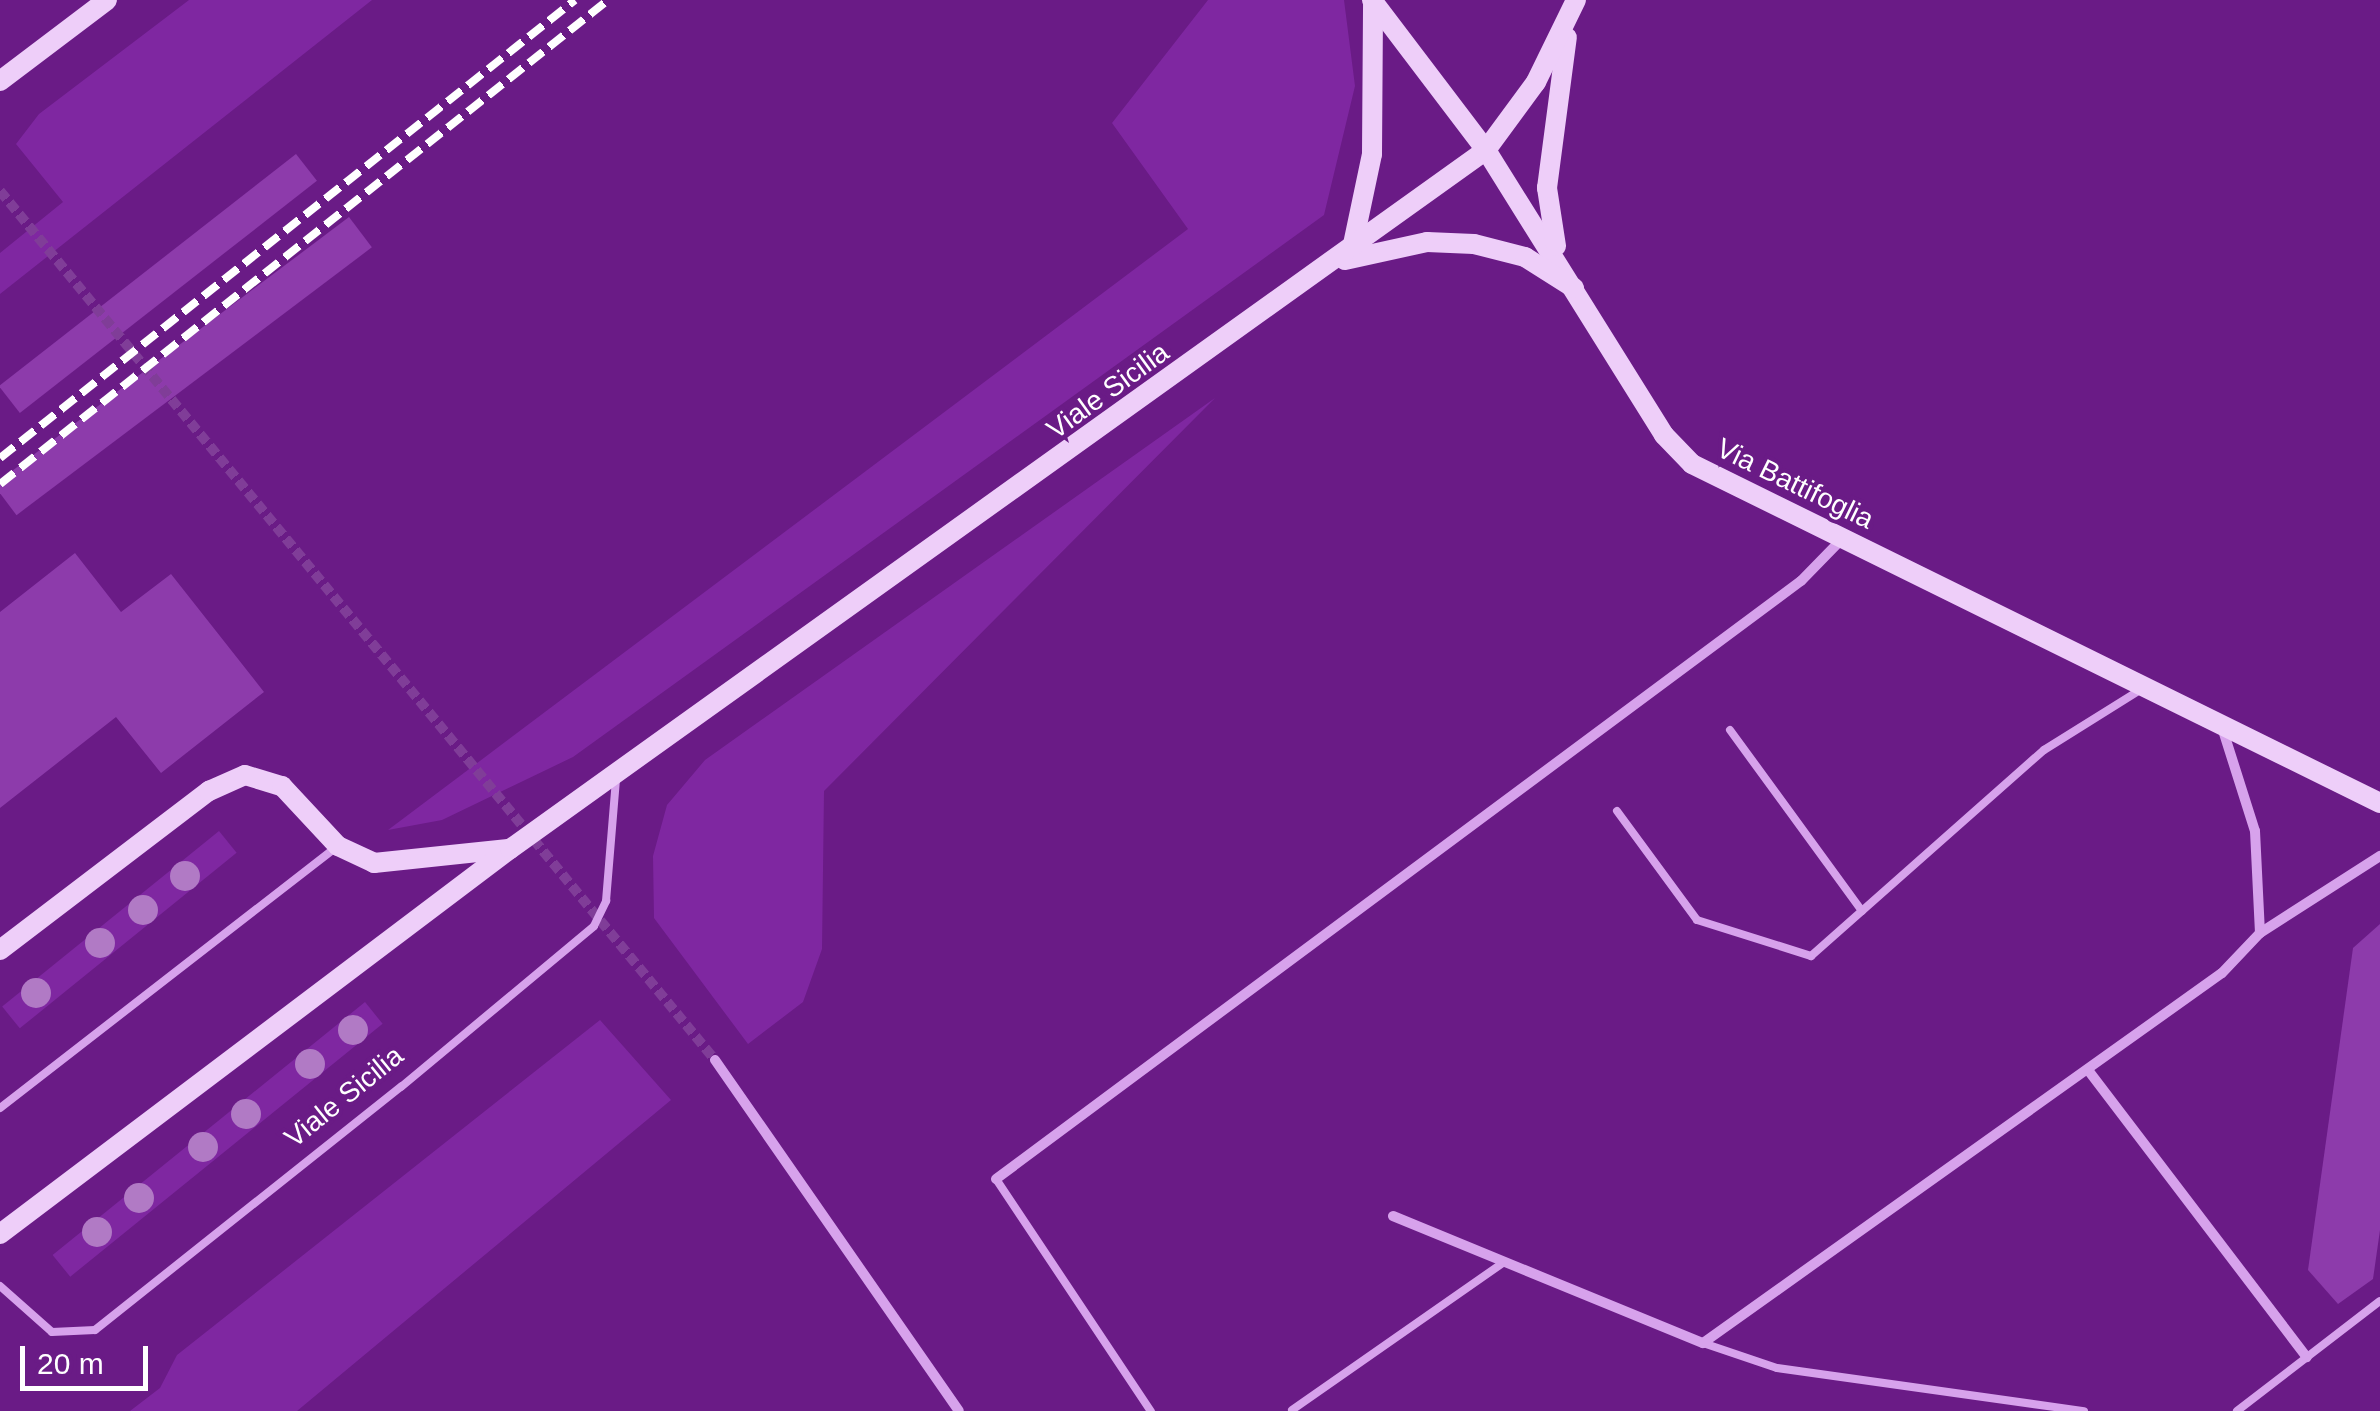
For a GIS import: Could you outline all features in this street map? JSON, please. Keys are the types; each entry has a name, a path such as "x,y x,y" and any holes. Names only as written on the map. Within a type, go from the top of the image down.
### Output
{"street":[{"path":"0,80 106,0"},
{"path":"1352,249 1373,137 1372,0"},
{"name":"Via Battifoglia","path":"1372,0 1486,150 1557,253 1664,434 1692,464 2380,803"},
{"path":"1557,253 1548,188 1573,9"},
{"name":"Viale Sicilia","path":"0,1234 510,849 1486,150 1515,117 1573,9"},
{"path":"1329,265 1388,247 1474,244 1525,257 1578,291"},
{"path":"996,1178 1800,582 1844,537"},
{"path":"2220,723 2255,831 2260,933"},
{"name":"Viale Sicilia","path":"0,950 225,780 282,786 338,846 374,863 510,849"},
{"path":"1394,1216 1703,1343 2222,972 2260,933 2380,856"},
{"path":"715,1060 959,1411"},
{"path":"2088,1070 2307,1357"}],"lane":[{"path":"1618,811 1697,920 1811,956 2044,750 2144,688"},
{"path":"1730,730 1862,911"},
{"name":"Viale Sicilia","path":"0,1286 52,1332 95,1330 416,1074 594,926 606,901 616,776"},
{"path":"0,1108 338,846"},
{"path":"996,1178 1151,1411"},
{"path":"1292,1410 1503,1262"},
{"path":"2237,1411 2380,1301"},
{"path":"1703,1343 1777,1368 2084,1411"}],"shaded area":[{"path":"189,0 372,0 0,294 0,253 63,202 16,144 39,114"},
{"path":"1208,0 1344,0 1355,86 1324,215 573,757 442,820 388,830 1188,229 1112,123"},
{"path":"1215,398 824,791 822,949 803,1002 748,1044 654,918 653,856 667,805 705,760"},
{"path":"219,831 237,853 20,1028 2,1007"},
{"path":"365,1002 383,1024 70,1277 53,1255"},
{"path":"600,1020 671,1100 297,1411 130,1411 160,1388 177,1355"}],"building":[{"path":"296,154 317,181 20,413 0,385"},
{"path":"349,217 372,247 16,515 0,493 0,480"},
{"path":"75,553 121,612 171,574 264,692 161,773 116,717 0,808 0,612"},
{"path":"2380,924 2380,1230 2373,1279 2338,1304 2308,1270 2353,948"}],"tunnel":[{"path":"0,191 715,1060"}],"railway":[{"path":"0,458 575,0"},
{"path":"0,484 608,0"}]}
